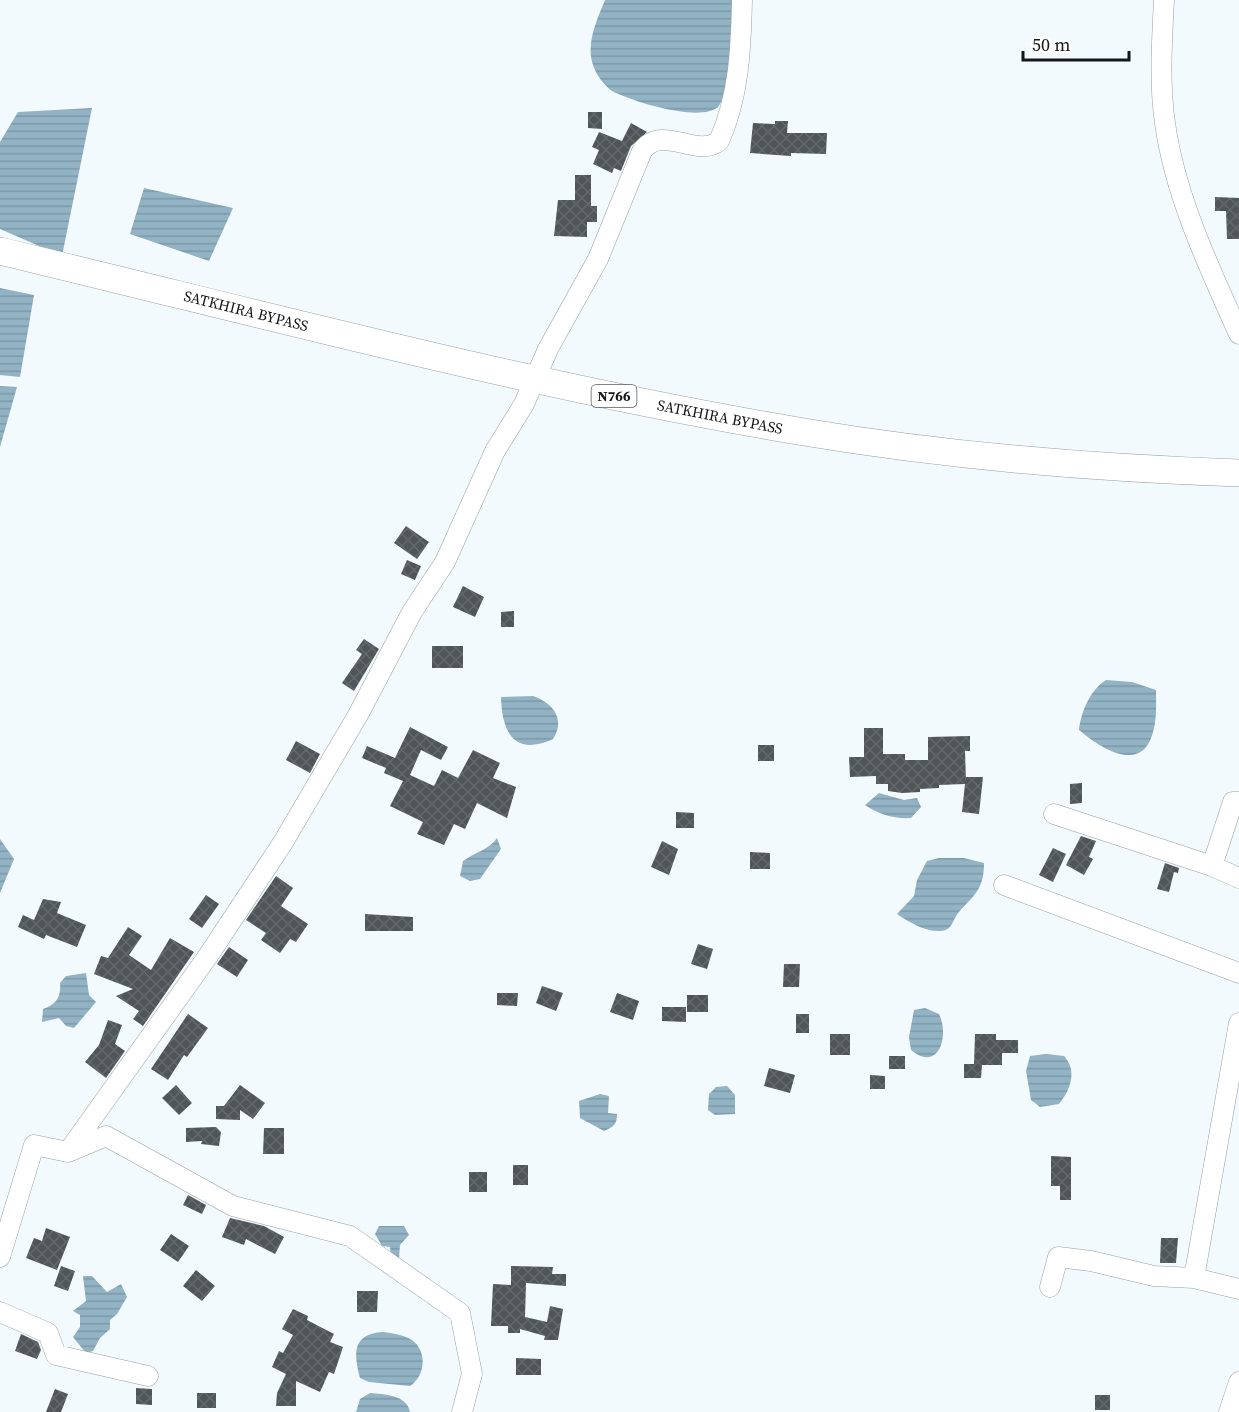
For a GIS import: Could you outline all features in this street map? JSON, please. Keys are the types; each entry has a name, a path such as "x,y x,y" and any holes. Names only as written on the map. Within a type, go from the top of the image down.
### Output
{"highway":[{"name":"SATKHIRA BYPASS","path":"0,251 533,380 805,433 986,457 1239,473"}],"street":[{"path":"68,1152 208,956 282,844 358,715 412,612 445,562 495,451 524,404 533,380 598,259 647,144 657,139 705,146 719,141 733,99 741,42 742,0"},
{"path":"1164,0 1162,75 1164,123 1176,176 1239,334"},
{"path":"1212,866 1233,802 1239,802"},
{"path":"1054,814 1212,866 1239,878"},
{"path":"1004,885 1239,973"},
{"path":"1194,1278 1239,1023"},
{"path":"0,1257 34,1145 68,1152 106,1136 233,1206 350,1236 460,1313 472,1374 462,1412"},
{"path":"1050,1287 1058,1257 1091,1261 1154,1276 1194,1278 1239,1289"},
{"path":"0,1312 48,1333 56,1355 148,1376"},
{"path":"1229,1412 1239,1382"}],"water":[{"path":"605,0 736,0 728,74 722,101 718,107 697,113 665,109 621,95 607,87 595,70 591,52 593,35"},
{"path":"92,108 62,256 0,229 0,142 18,112"},
{"path":"144,188 233,208 209,261 130,234"},
{"path":"0,288 34,295 20,377 0,375"},
{"path":"0,386 17,387 0,447"},
{"path":"1106,680 1132,682 1156,690 1156,716 1153,732 1148,745 1140,752 1130,755 1120,754 1098,744 1079,730 1087,702 1100,684"},
{"path":"533,696 552,707 558,718 558,725 553,739 528,745 512,738 507,730 501,697"},
{"path":"879,793 904,800 917,798 921,807 911,818 898,818 875,811 865,805"},
{"path":"497,838 501,849 480,879 470,881 460,876 463,861 486,848"},
{"path":"0,839 14,859 0,893"},
{"path":"939,858 964,858 984,863 984,872 978,891 959,912 950,927 935,931 923,928 897,914 914,896 917,880 927,861"},
{"path":"86,973 89,995 96,1002 74,1028 66,1026 59,1018 42,1022 43,1009 52,1005 57,999 60,983 66,976"},
{"path":"925,1008 939,1014 943,1032 939,1049 935,1055 928,1057 920,1056 911,1050 909,1037 914,1010"},
{"path":"1046,1054 1064,1056 1071,1068 1071,1080 1059,1104 1040,1107 1031,1100 1026,1071 1030,1056"},
{"path":"727,1086 735,1095 735,1114 715,1115 708,1110 709,1094 716,1087"},
{"path":"600,1094 609,1096 608,1113 617,1114 614,1125 604,1131 580,1118 579,1101"},
{"path":"379,1226 404,1226 409,1235 400,1245 399,1258 391,1257 390,1247 382,1246 375,1234"},
{"path":"83,1276 92,1276 107,1292 121,1284 127,1297 117,1314 110,1320 110,1329 100,1338 93,1351 86,1353 73,1337 80,1327 80,1315 73,1311 86,1301"},
{"path":"383,1332 409,1338 421,1351 423,1364 419,1376 410,1386 369,1382 360,1378 356,1360 358,1346 366,1336"},
{"path":"370,1393 400,1399 408,1406 410,1412 356,1412 360,1399"}],"building":[{"path":"588,112 602,112 602,129 588,128"},
{"path":"775,121 788,121 787,133 827,133 826,154 791,153 791,156 750,153 753,123 775,124"},
{"path":"631,123 647,132 631,146 621,171 614,168 612,173 593,164 599,150 592,147 599,132 622,141"},
{"path":"575,175 591,175 591,206 597,206 597,222 587,222 587,237 554,236 558,200 575,200"},
{"path":"1215,197 1239,198 1239,239 1227,239 1226,211 1215,211"},
{"path":"406,526 429,542 417,559 394,543"},
{"path":"407,560 421,566 415,580 401,574"},
{"path":"463,586 484,597 475,617 453,607"},
{"path":"514,611 514,627 501,627 501,612"},
{"path":"364,639 379,649 354,691 342,683 362,654 356,650"},
{"path":"432,646 463,646 463,668 432,668"},
{"path":"410,727 448,747 441,760 421,750 410,775 434,786 442,770 458,778 473,750 500,763 493,778 516,787 507,818 477,803 465,829 454,824 444,845 417,834 423,822 390,806 403,781 384,773 386,768 362,758 367,746 395,758"},
{"path":"864,728 883,728 883,754 905,754 905,760 928,760 928,737 970,736 970,751 965,751 966,782 966,777 983,777 979,814 962,812 965,784 939,785 939,788 902,793 888,791 888,784 876,784 876,776 850,777 849,757 864,757"},
{"path":"296,741 320,754 310,773 286,760"},
{"path":"758,745 774,745 774,761 758,761"},
{"path":"1082,783 1082,803 1070,804 1070,784"},
{"path":"676,812 694,813 694,828 676,828"},
{"path":"1081,836 1096,841 1089,857 1093,859 1084,875 1066,865"},
{"path":"662,841 678,849 669,875 651,867"},
{"path":"1053,848 1066,854 1053,882 1039,875"},
{"path":"750,852 770,853 770,869 750,869"},
{"path":"1165,863 1179,868 1178,873 1174,872 1169,892 1157,889"},
{"path":"276,876 293,888 281,906 308,924 296,942 290,939 280,953 261,940 266,933 246,920"},
{"path":"206,895 219,904 202,928 189,919"},
{"path":"43,899 61,902 57,913 86,925 77,947 46,935 44,939 18,927 23,915 34,920"},
{"path":"365,914 413,917 413,931 365,931"},
{"path":"128,927 142,936 129,955 151,970 170,938 194,952 143,1026 133,1019 139,1011 116,996 133,989 94,974 101,956 108,958"},
{"path":"698,944 713,949 707,969 691,964"},
{"path":"229,947 248,960 237,977 217,964"},
{"path":"784,964 800,964 799,987 783,987"},
{"path":"542,986 563,993 556,1011 536,1003"},
{"path":"497,993 518,993 517,1006 497,1005"},
{"path":"617,993 639,1001 633,1020 610,1012"},
{"path":"687,995 708,995 708,1012 687,1012"},
{"path":"662,1007 686,1007 686,1022 662,1021"},
{"path":"188,1014 208,1028 187,1057 184,1055 168,1080 151,1069"},
{"path":"796,1014 809,1014 809,1033 796,1033"},
{"path":"108,1020 122,1025 115,1044 125,1051 106,1078 85,1062 99,1045"},
{"path":"830,1034 850,1034 850,1055 830,1055"},
{"path":"975,1034 996,1034 996,1040 1018,1040 1018,1053 1002,1053 1002,1065 982,1065 981,1078 964,1078 964,1064 974,1064"},
{"path":"889,1056 905,1056 905,1069 889,1069"},
{"path":"769,1068 795,1075 790,1093 764,1086"},
{"path":"870,1075 885,1076 885,1089 870,1089"},
{"path":"176,1085 192,1103 179,1115 162,1098"},
{"path":"240,1085 265,1103 253,1119 240,1110 240,1120 216,1119 216,1106 224,1106"},
{"path":"216,1127 221,1132 219,1146 201,1144 202,1141 186,1142 186,1128"},
{"path":"264,1128 284,1128 284,1154 263,1154"},
{"path":"1051,1156 1071,1157 1071,1200 1060,1200 1060,1186 1051,1186"},
{"path":"513,1165 528,1165 528,1185 513,1185"},
{"path":"469,1172 487,1172 487,1192 469,1192"},
{"path":"188,1195 206,1205 202,1214 183,1205"},
{"path":"230,1218 264,1226 284,1237 275,1254 246,1239 244,1245 222,1237"},
{"path":"46,1228 70,1237 57,1270 26,1258 34,1238 42,1241"},
{"path":"171,1234 189,1246 178,1262 160,1250"},
{"path":"1161,1238 1178,1238 1176,1263 1160,1263"},
{"path":"61,1266 75,1271 68,1291 54,1286"},
{"path":"511,1266 553,1267 552,1274 566,1274 566,1286 526,1283 525,1317 547,1322 550,1306 563,1309 558,1340 544,1340 545,1336 520,1329 520,1333 508,1333 508,1326 491,1326 493,1284 511,1285"},
{"path":"196,1270 215,1286 202,1301 183,1286"},
{"path":"357,1291 378,1291 377,1312 357,1312"},
{"path":"293,1309 308,1316 307,1320 334,1334 330,1342 343,1347 334,1374 329,1372 320,1392 296,1381 296,1406 276,1406 277,1393 286,1374 272,1367 279,1351 283,1353 293,1335 282,1329"},
{"path":"21,1334 38,1342 41,1350 37,1359 15,1351"},
{"path":"516,1358 541,1359 541,1375 516,1375"},
{"path":"136,1388 152,1389 152,1405 136,1404"},
{"path":"55,1389 68,1394 61,1412 46,1412"},
{"path":"197,1393 216,1393 216,1408 197,1408"},
{"path":"1095,1395 1110,1395 1110,1410 1095,1410"}]}
